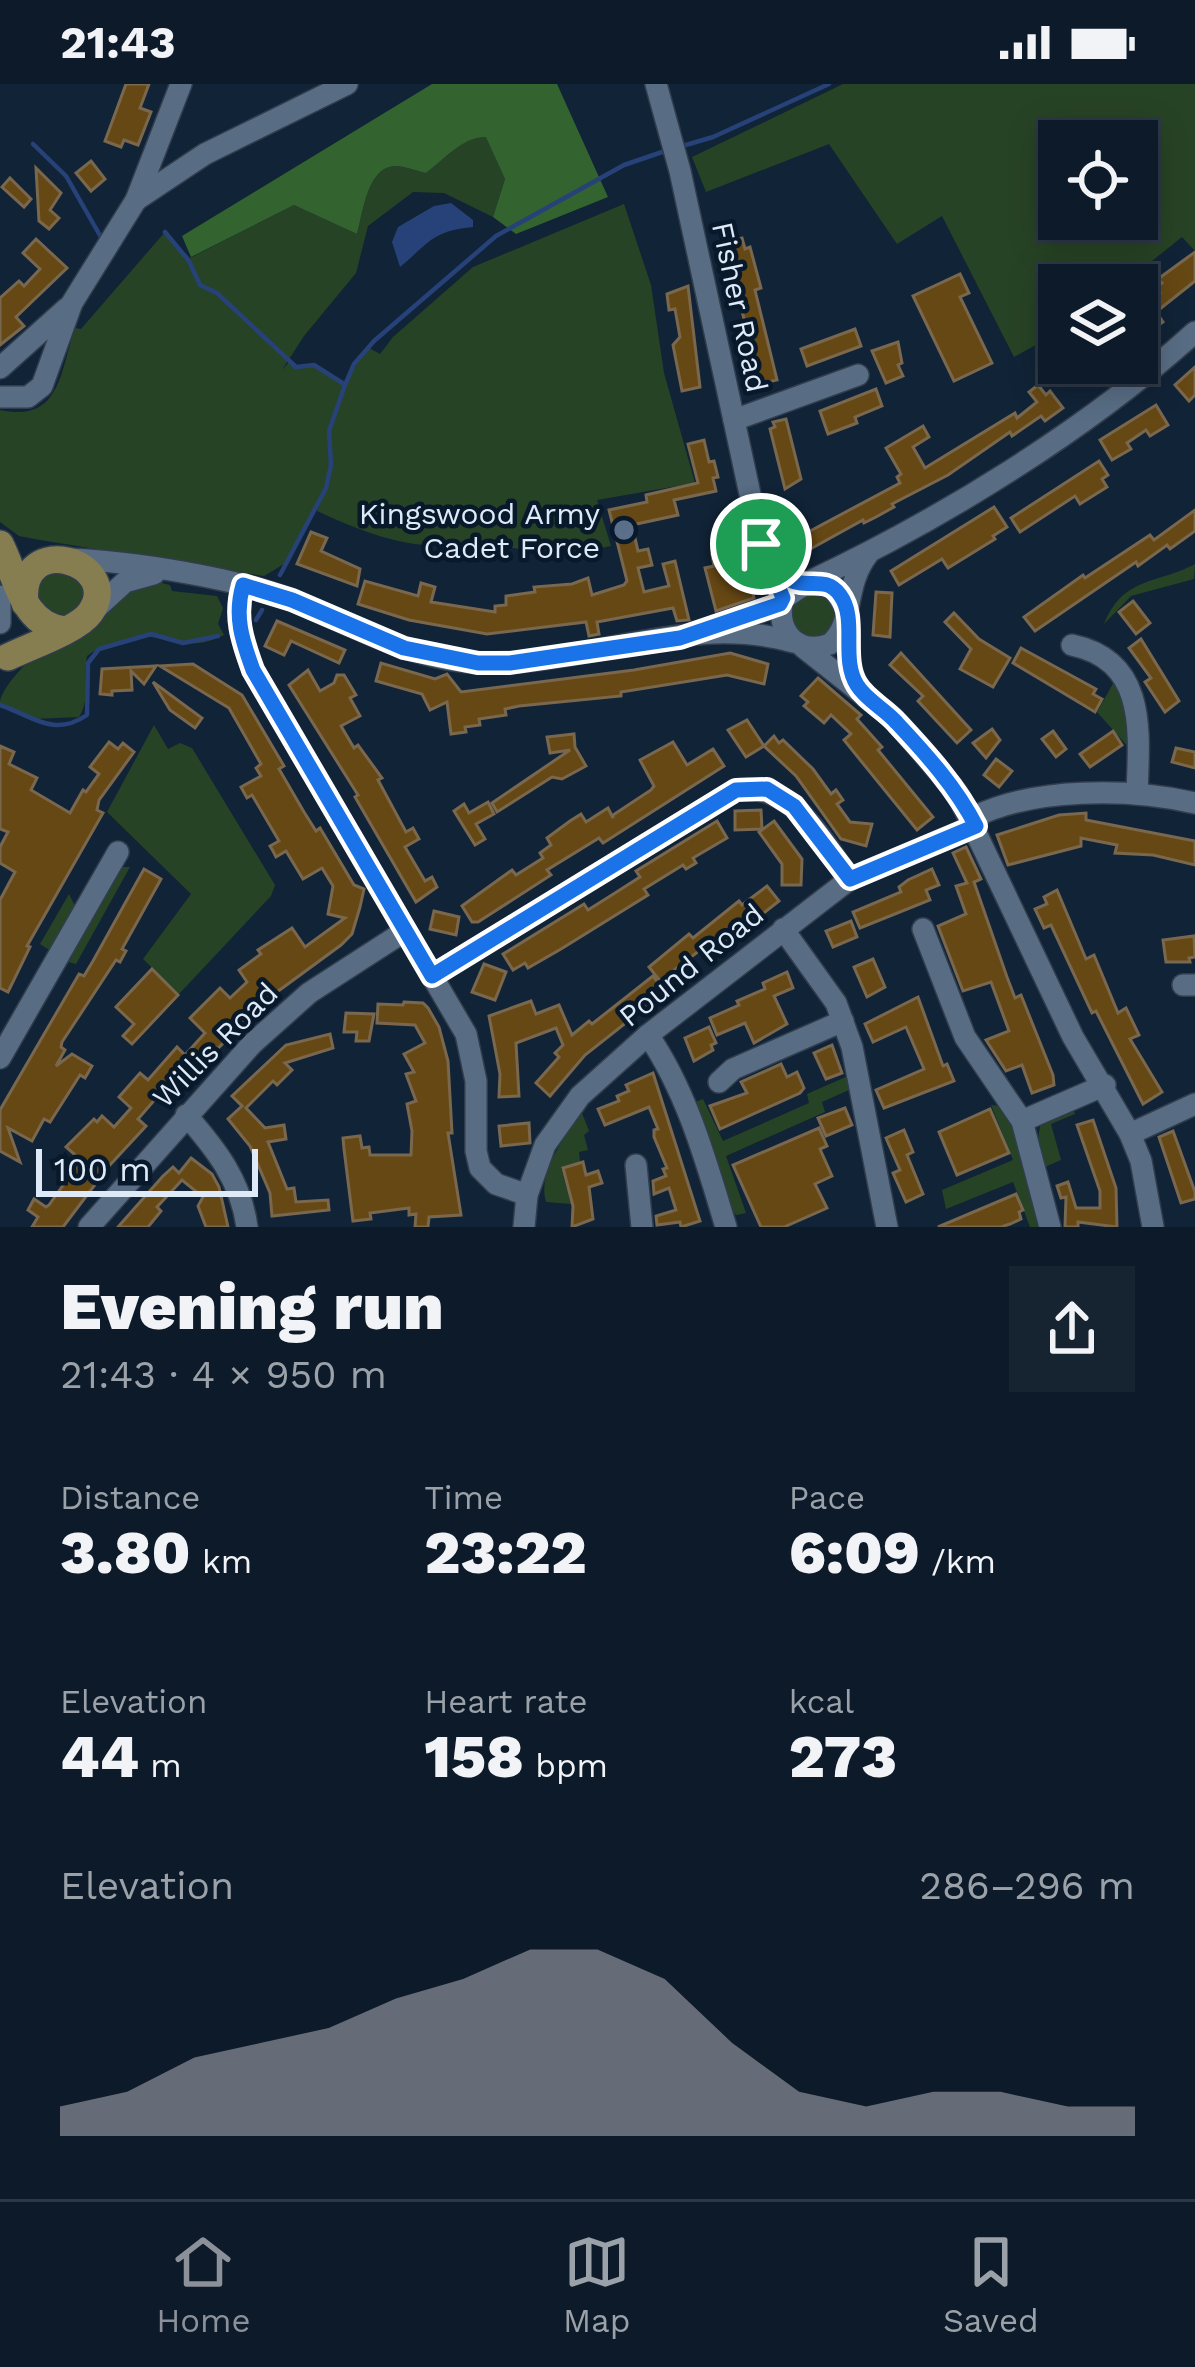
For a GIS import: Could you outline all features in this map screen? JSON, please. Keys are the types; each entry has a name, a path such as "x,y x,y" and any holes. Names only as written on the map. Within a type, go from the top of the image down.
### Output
{"main road":[{"path":"0,531 84,568 96,596 89,615 4,662"},
{"path":"0,544 18,603 38,623 64,630"},
{"path":"4,662 26,582 34,570 60,559"}],"street":[{"path":"0,397 28,397 42,386 72,303 136,200 181,84"},
{"path":"136,200 205,154 347,84"},
{"name":"Fisher Road","path":"656,84 680,171 761,544 781,602"},
{"path":"0,368 72,303"},
{"path":"680,638 781,602 805,583 869,553 1070,429 1195,332"},
{"path":"734,419 858,375"},
{"path":"761,544 784,576 833,588 846,616"},
{"path":"859,689 849,663 846,616 850,584 869,553"},
{"path":"60,559 243,585 292,600 367,635 470,662 510,663 680,638 759,633 798,644 830,644 846,616"},
{"path":"89,615 125,582 166,572"},
{"path":"243,585 237,607 241,638 253,670 466,1034 480,1168 496,1184 527,1195"},
{"path":"781,602 782,625 798,644 894,719 957,793 1072,1036 1130,1134 1141,1161 1153,1227"},
{"path":"0,623 18,603"},
{"path":"1072,645 1089,649 1112,664 1134,697 1137,794"},
{"path":"432,976 736,790 767,789 794,806 850,879"},
{"name":"Pound Road","path":"524,1227 527,1195 545,1145 580,1096 648,1035 850,879 1009,801 1137,794 1195,802"},
{"path":"0,1058 118,852"},
{"path":"783,929 836,1003 843,1022 862,1091 887,1227"},
{"name":"Willis Road","path":"89,1227 252,1044 309,993 405,931"},
{"path":"922,946 965,1037 1022,1121 1050,1227"},
{"path":"719,1082 734,1069 843,1022"},
{"path":"648,1035 669,1065 726,1227"},
{"path":"1022,1121 1105,1085"},
{"path":"1130,1134 1195,1104"},
{"path":"186,1115 227,1165 245,1209 247,1227"},
{"path":"636,1165 642,1227"}],"green space":[{"path":"432,84 557,84 608,197 516,234 493,217 505,179 486,137 478,138 426,173 395,166 378,174 357,234 294,205 191,257 182,236"},
{"path":"843,84 1195,84 1195,251 1182,237 1148,264 1038,264 1038,344 1014,357 942,216 897,244 829,144 706,192 692,157"},
{"path":"477,136 486,136 505,179 493,217 444,193 413,192 368,226 356,273 282,370 289,362 296,367 314,365 345,384 367,347 380,354 473,267 624,204 651,285 664,373 695,483 597,500 611,546 578,551 410,543 317,511 320,500 284,564 264,576 19,536 0,522 0,410 20,412 46,402 60,377 75,328 81,329 165,232 190,258 294,205 357,234 378,174 395,166 426,173"},
{"path":"1195,564 1194,579 1131,596 1104,624 1131,589"},
{"path":"70,568 88,596 72,619 43,616 34,585 40,575"},
{"path":"154,581 170,585 172,591 217,596 223,608 218,624 224,635 194,643 143,637 94,651 87,656 86,695 79,717 33,719 0,704 14,677 68,626 117,592"},
{"path":"805,591 823,591 839,607 833,633 805,640 789,624 792,602"},
{"path":"1115,680 1123,692 1130,749 1097,712"},
{"path":"154,725 168,749 180,743 192,748 275,885 271,896 179,994 143,959 191,894 107,812"},
{"path":"120,867 130,867 76,964 65,961"},
{"path":"69,894 76,908 51,951 40,944"},
{"path":"848,1076 849,1090 822,1102 825,1112 726,1156 746,1213 736,1215 695,1102 703,1099 723,1141 809,1103 807,1094"},
{"path":"991,1105 1002,1106 1015,1122 1039,1227 1030,1227 1013,1182 946,1209 942,1190 1013,1160"},
{"path":"1073,1108 1075,1114 1051,1124 1061,1160 1045,1167 1040,1126"},
{"path":"582,1113 589,1131 584,1135 588,1150 579,1152 580,1162 561,1168 571,1204 546,1202 549,1167"}],"water":[{"path":"451,203 473,220 473,227 440,235 400,267 392,242 398,227 434,206"}],"building":[{"path":"126,84 149,84 140,108 151,112 138,145 124,140 121,147 105,141"},
{"path":"91,161 105,179 91,191 76,173"},
{"path":"36,168 61,193 50,210 59,218 49,229 39,221"},
{"path":"10,178 31,199 24,207 2,187"},
{"path":"742,238 745,249 750,247 761,288 755,290 777,380 760,384 725,242"},
{"path":"36,239 67,268 16,317 24,326 0,345 0,298 19,281 24,286 40,269 23,253"},
{"path":"1195,252 1195,281 1158,310 1162,283 1158,279"},
{"path":"960,274 969,293 960,297 992,363 954,381 913,296"},
{"path":"688,286 700,387 682,391 673,345 680,337 667,294"},
{"path":"855,329 861,346 807,366 801,349"},
{"path":"898,342 903,376 886,383 872,351"},
{"path":"1195,367 1195,395 1189,401 1175,385"},
{"path":"1038,385 1046,395 1050,391 1063,408 1012,436 1010,432 876,517 805,552 803,548 786,551 780,538 794,532 797,538 900,483 897,477 901,474 886,448 923,426 929,437 913,447 925,468 1015,413 1017,418 1037,402 1029,392"},
{"path":"876,389 882,406 828,434 820,411"},
{"path":"1156,405 1168,425 1150,436 1146,430 1127,443 1131,449 1112,460 1100,440"},
{"path":"786,419 801,479 785,489 770,429 775,427 773,422"},
{"path":"704,440 718,477 713,478 716,491 674,500 678,515 632,525 638,551 648,549 652,565 638,568 644,592 669,586 663,564 675,561 689,620 677,621 673,608 597,622 599,634 589,636 586,622 487,634 409,620 358,604 365,581 418,596 421,583 435,587 431,602 495,612 495,606 506,605 506,596 535,592 534,587 588,578 592,595 624,585 627,581 609,510 647,502 646,495 698,483 688,444"},
{"path":"1099,461 1108,475 1102,479 1107,487 1080,504 1075,496 1020,532 1011,518"},
{"path":"994,507 1007,527 995,539 948,568 942,559 899,585 891,571"},
{"path":"1195,510 1195,531 1170,549 1167,545 1138,566 1136,562 1035,631 1024,617 1083,575 1085,578 1150,535 1154,540"},
{"path":"311,532 327,538 321,551 360,569 357,586 297,564"},
{"path":"741,543 754,598 716,611 705,568 714,566 712,555 722,553 721,548"},
{"path":"876,592 892,593 890,637 873,635"},
{"path":"1133,601 1150,623 1136,634 1119,612"},
{"path":"954,613 979,639 1010,658 993,687 960,669 971,649 945,622"},
{"path":"277,621 345,650 339,663 291,641 284,655 265,646"},
{"path":"1141,639 1179,701 1165,712 1145,682 1151,678 1129,648"},
{"path":"1021,648 1096,689 1093,694 1102,699 1095,712 1013,663"},
{"path":"730,653 768,664 764,684 727,675 621,692 621,696 519,706 505,709 506,715 479,719 480,725 465,727 466,732 451,734 447,702 430,710 422,694 376,681 381,663 435,679 447,674 461,692"},
{"path":"901,653 971,730 957,743 918,701 923,696 890,665"},
{"path":"193,664 242,695 284,766 279,769 304,812 316,831 320,828 354,885 364,889 360,907 352,934 341,945 262,1003 199,1068 190,1059 138,1119 146,1126 63,1227 32,1227 38,1217 28,1210 34,1199 49,1205 81,1160 66,1147 94,1119 97,1122 102,1116 114,1127 131,1108 119,1097 140,1073 148,1080 177,1047 185,1055 205,1033 190,1018 220,988 230,998 247,982 239,970 261,954 258,950 292,928 305,947 345,918 328,914 333,886 322,868 303,879 286,851 276,857 270,846 279,841 252,795 247,798 241,787 261,776 256,768 261,764 229,708 160,666"},
{"path":"156,666 144,684 131,671 132,690 100,694 102,669"},
{"path":"308,670 320,691 334,683 337,675 344,675 356,695 350,698 360,716 341,726 382,778 378,780 406,832 413,828 419,839 405,847 425,881 432,877 437,887 416,902 358,795 289,685"},
{"path":"818,678 861,715 857,719 882,747 878,750 933,817 917,830 844,740 851,734 831,715 824,723 804,706 808,702 801,696"},
{"path":"153,682 202,718 195,728 170,710"},
{"path":"747,720 764,746 746,757 728,730"},
{"path":"992,729 1000,740 986,758 973,743"},
{"path":"1053,731 1066,749 1056,757 1042,739"},
{"path":"1113,731 1122,745 1090,767 1080,754"},
{"path":"574,734 575,747 586,766 562,779 552,777 497,812 492,803 570,750 550,753 547,737"},
{"path":"774,736 813,769 831,794 836,790 843,800 837,804 850,822 872,824 866,846 841,839 796,776 764,746"},
{"path":"109,742 118,749 123,743 134,752 99,800 97,810 103,813 27,946 8,992 0,988 0,900 15,872 0,863 0,847 8,832 0,829 0,746 14,752 9,764 37,778 31,790 70,813 99,774 90,767"},
{"path":"673,742 687,765 713,749 724,766 603,843 599,838 547,870 551,875 472,922 462,906 512,870 516,875 543,858 540,853 551,845 547,838 570,821 581,814 586,822 608,808 613,818 651,790 654,786 640,760"},
{"path":"1176,748 1195,752 1195,768 1172,762"},
{"path":"996,759 1012,771 999,787 984,775"},
{"path":"488,802 494,814 476,824 485,839 475,845 454,811 464,804 469,813"},
{"path":"761,810 762,829 735,830 735,811"},
{"path":"1086,813 1086,820 1195,841 1195,865 1153,855 1115,853 1117,845 1081,838 1081,846 1008,865 997,835 1059,815"},
{"path":"717,821 727,838 693,858 696,863 686,869 683,865 644,889 648,895 561,949 528,968 525,963 513,970 503,954 584,904 588,910 640,877 636,871"},
{"path":"774,821 802,859 801,885 782,885 782,864 759,832"},
{"path":"966,847 981,879 974,882 1015,998 1021,995 1053,1075 1054,1085 1032,1093 1022,1065 1006,1071 986,1040 1009,1031 991,982 963,991 938,926 966,914 956,886 967,883 953,853"},
{"path":"144,869 161,879 122,949 126,951 120,962 116,960 62,1042 65,1050 56,1066 72,1054 92,1066 85,1078 80,1075 50,1122 44,1119 32,1141 8,1128 20,1162 0,1151 0,1110"},
{"path":"932,869 939,885 926,890 930,900 860,928 853,912 901,892 899,887 908,880"},
{"path":"767,886 779,901 710,955 704,947 660,981 649,967 689,934 693,938 739,901 742,905"},
{"path":"1057,890 1086,959 1094,955 1118,1013 1126,1008 1139,1035 1130,1039 1162,1092 1143,1104 1096,1011 1092,1013 1051,925 1044,928 1035,909 1047,904 1044,897"},
{"path":"434,911 459,917 456,935 430,929"},
{"path":"851,921 857,937 833,947 826,931"},
{"path":"1194,936 1195,957 1190,962 1166,962 1163,940"},
{"path":"873,959 885,987 867,997 854,967"},
{"path":"484,964 506,972 495,1000 472,992"},
{"path":"152,969 178,995 132,1044 123,1036 134,1024 116,1007"},
{"path":"787,972 793,988 774,996 787,1024 754,1043 745,1023 717,1035 710,1018 739,1005 737,1001 765,989 763,983"},
{"path":"653,976 665,992 585,1055 550,1096 536,1083 559,1057 555,1053 563,1045 556,1028 516,1043 519,1096 499,1097 500,1074 489,1016 531,1001 536,1014 559,1005 572,1035"},
{"path":"918,997 943,1066 947,1064 954,1081 884,1108 876,1090 924,1069 906,1027 873,1042 865,1024"},
{"path":"423,1003 428,1008 448,1061 452,1133 448,1133 461,1215 429,1217 428,1227 415,1227 416,1214 409,1215 409,1208 370,1213 371,1219 353,1221 344,1149 343,1138 360,1136 362,1148 369,1147 370,1155 411,1155 407,1104 416,1101 406,1074 414,1072 404,1054 425,1043 415,1025 377,1023 378,1004"},
{"path":"346,1013 374,1014 369,1041 356,1041 357,1032 344,1032"},
{"path":"709,1027 716,1043 711,1045 713,1050 694,1061 685,1038"},
{"path":"330,1034 333,1048 285,1063 292,1070 277,1085 273,1081 246,1108 265,1128 284,1125 286,1139 268,1142 287,1189 294,1188 296,1202 328,1200 329,1210 272,1216 270,1193 250,1146 228,1119 242,1106 232,1096 286,1045"},
{"path":"832,1045 842,1073 826,1079 814,1053"},
{"path":"781,1064 787,1077 797,1072 804,1088 800,1093 720,1129 710,1106 747,1093 741,1082"},
{"path":"653,1073 700,1221 681,1227 680,1222 657,1225 656,1216 676,1210 669,1188 654,1194 653,1181 666,1176 663,1169 667,1168 654,1137 658,1129 649,1107 605,1125 598,1109 619,1101 617,1096 629,1091 626,1085"},
{"path":"845,1108 852,1125 826,1136 818,1118"},
{"path":"990,1109 1009,1153 957,1175 939,1132"},
{"path":"1093,1120 1116,1188 1117,1227 1078,1222 1078,1227 1065,1227 1066,1197 1061,1198 1057,1186 1068,1182 1076,1208 1100,1208 1100,1191 1077,1125"},
{"path":"529,1123 530,1143 501,1146 499,1126"},
{"path":"819,1128 827,1146 820,1149 832,1176 815,1184 827,1208 784,1227 761,1227 733,1165"},
{"path":"904,1130 913,1152 907,1155 923,1194 906,1202 893,1173 900,1170 886,1138"},
{"path":"1173,1131 1195,1192 1195,1199 1181,1203 1159,1137"},
{"path":"191,1158 212,1174 219,1187 228,1227 206,1227 198,1206 203,1197 182,1180 157,1207 161,1211 148,1227 118,1227 163,1176 173,1167 179,1173"},
{"path":"583,1162 586,1175 598,1171 602,1183 589,1187 593,1219 572,1227 573,1206 563,1168"},
{"path":"1016,1194 1023,1210 1021,1219 1010,1224 938,1227"}],"waterway":[{"path":"679,147 713,137 829,84"},
{"path":"33,144 66,176 102,239"},
{"path":"280,575 326,488 331,465 329,431 345,385 354,364 374,341 496,236 624,165 668,150"},
{"path":"165,232 189,261 200,285 217,293 296,367 314,365 344,384"},
{"path":"256,620 262,610"},
{"path":"0,705 43,723 75,722 87,715 88,663 99,649 151,634 183,643 218,636"}],"place":[{"name":"Kingswood Army Cadet Force","path":"624,530"}],"route":[{"path":"761,544 794,583 826,584 840,594 847,610 849,663 859,689 894,719 957,793 976,826 850,879 794,806 767,789 736,790 432,976 253,670 241,638 237,607 243,585 292,600 404,648 470,662 510,663 680,638 780,604 783,598 761,544"}]}
